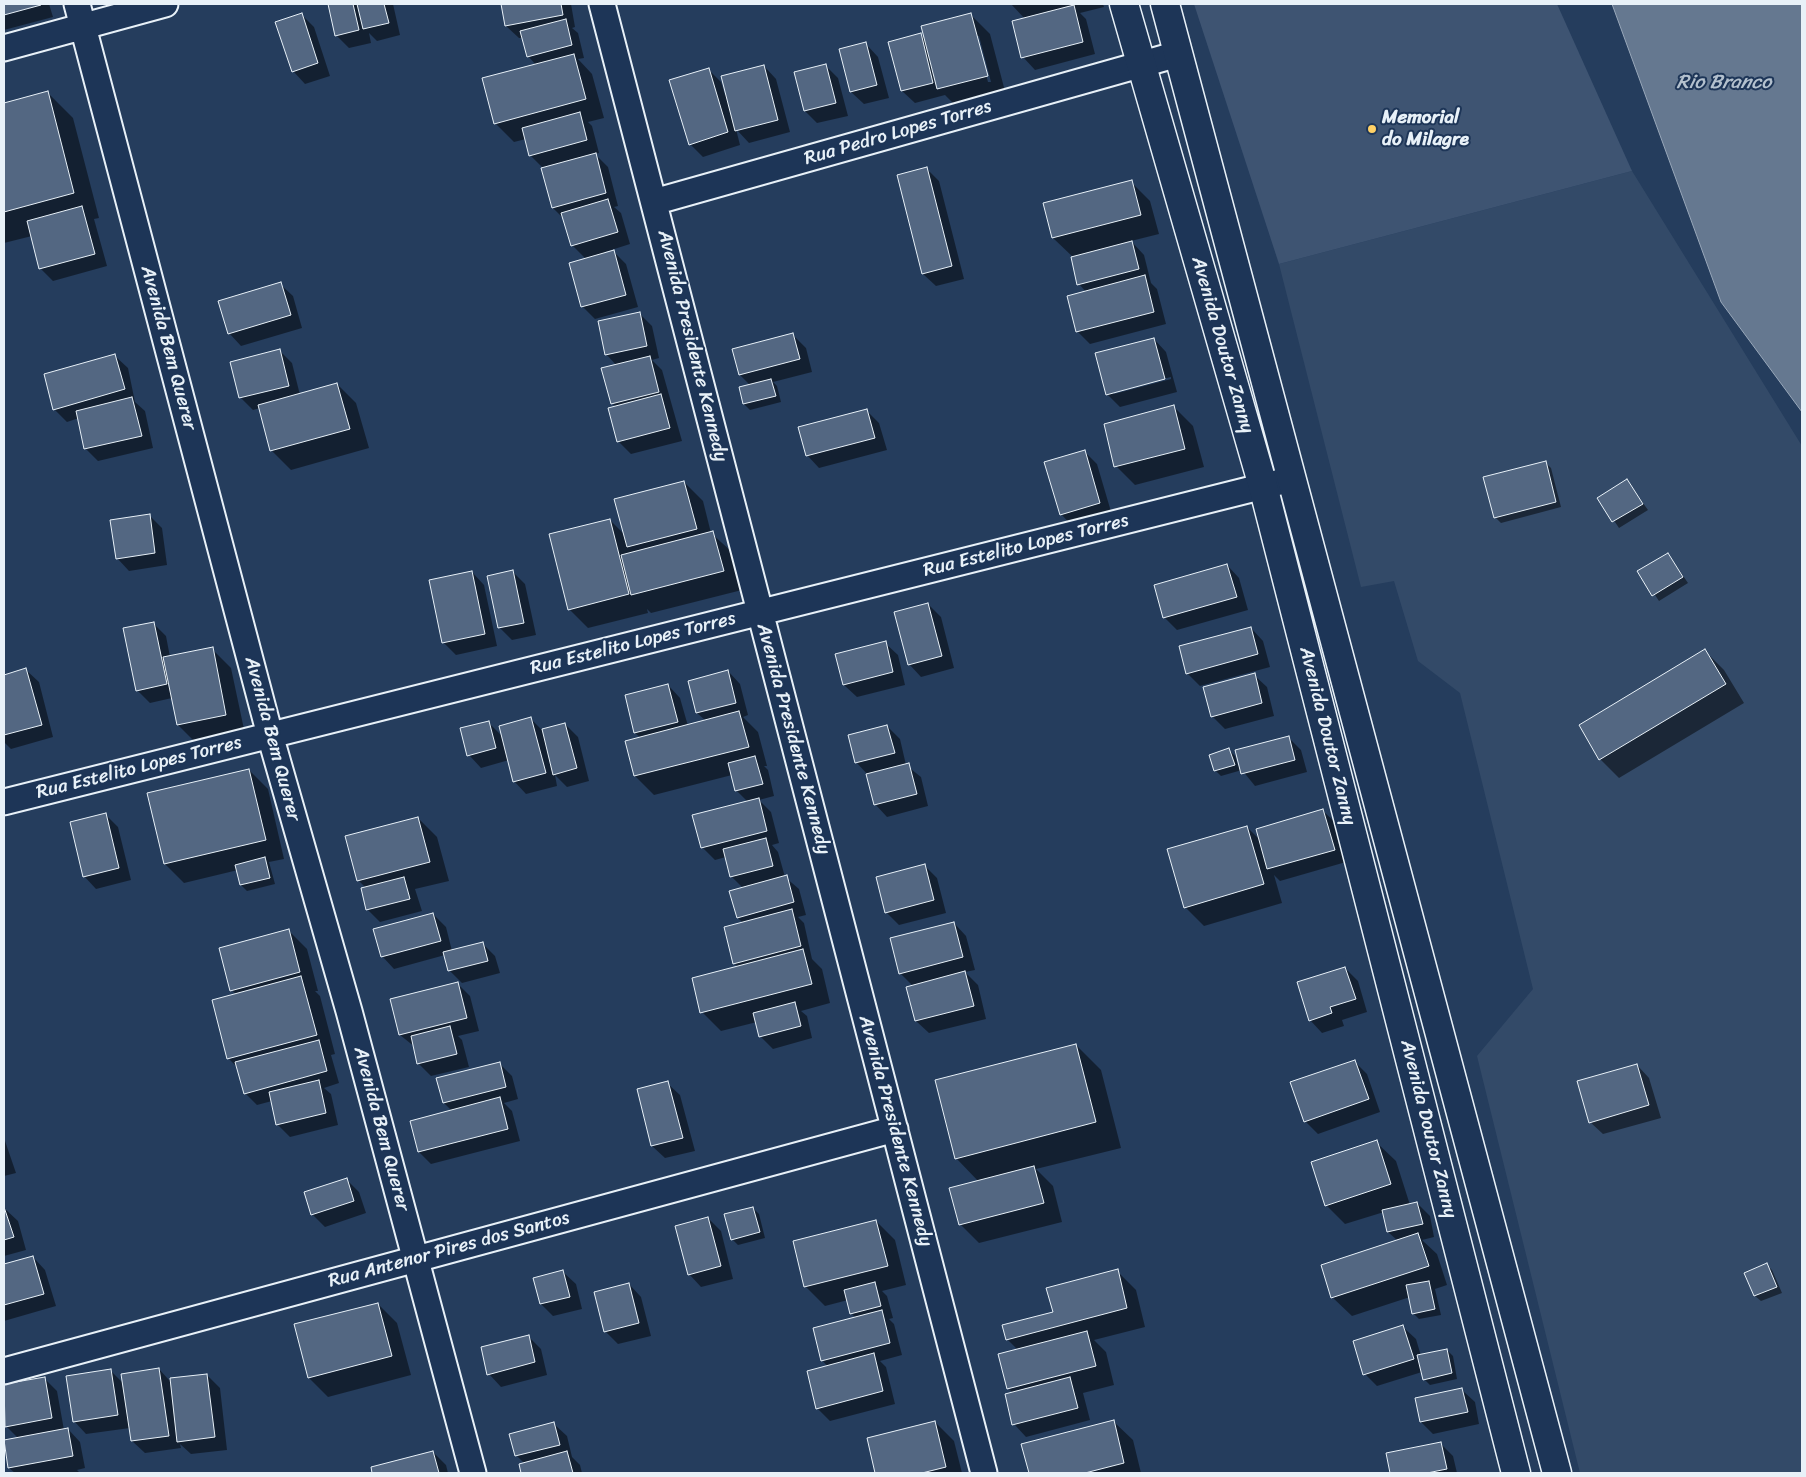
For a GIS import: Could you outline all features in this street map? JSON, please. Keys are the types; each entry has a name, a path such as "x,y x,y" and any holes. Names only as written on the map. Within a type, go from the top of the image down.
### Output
{"street":[{"path":"4,48 80,15 165,4"},
{"name":"Avenida Presidente Kennedy","path":"602,4 984,1473"},
{"name":"Avenida Doutor Zanny","path":"1124,4 1263,486 1516,1473"},
{"name":"Avenida Doutor Zanny","path":"1165,4 1557,1473"},
{"name":"Avenida Bem Querer","path":"80,15 270,735 349,1010 473,1473"},
{"name":"Rua Pedro Lopes Torres","path":"654,202 1178,54"},
{"name":"Rua Estelito Lopes Torres","path":"4,802 1292,479"},
{"name":"Rua Antenor Pires dos Santos","path":"4,1371 894,1128"}],"shaded area":[{"path":"1194,4 1557,4 1632,171 1279,264"},
{"path":"1632,171 1802,446 1802,1473 1580,1473 1477,1056 1533,989 1460,693 1418,661 1394,581 1361,587 1279,264"}],"water":[{"name":"Rio Branco","path":"1612,4 1802,4 1802,412 1721,302"}],"building":[{"path":"4,4 41,4 41,5 4,15"},
{"path":"328,4 353,4 359,30 335,36"},
{"path":"357,4 384,4 389,23 363,29"},
{"path":"501,4 561,4 563,15 505,26"},
{"path":"1074,5 1083,42 1021,58 1012,21"},
{"path":"302,13 318,63 292,72 275,22"},
{"path":"971,13 988,76 937,89 921,26"},
{"path":"566,19 572,45 527,57 520,31"},
{"path":"921,33 933,83 901,91 888,42"},
{"path":"866,42 877,85 850,92 839,49"},
{"path":"574,54 586,99 494,124 482,78"},
{"path":"826,64 836,103 804,111 794,72"},
{"path":"764,65 778,120 735,131 721,76"},
{"path":"709,68 728,132 689,145 669,80"},
{"path":"48,91 74,193 4,212 4,103"},
{"path":"580,112 587,140 529,156 522,128"},
{"path":"596,153 606,193 552,208 541,168"},
{"path":"927,167 952,266 922,274 897,175"},
{"path":"1132,180 1141,215 1052,238 1043,203"},
{"path":"608,199 618,232 571,246 561,213"},
{"path":"82,206 95,254 39,269 27,221"},
{"path":"1132,241 1139,269 1077,285 1071,257"},
{"path":"614,250 626,295 581,307 569,263"},
{"path":"1145,275 1154,312 1076,332 1067,296"},
{"path":"281,282 291,315 228,334 218,301"},
{"path":"640,312 647,346 605,355 598,321"},
{"path":"793,333 800,359 739,375 732,349"},
{"path":"1154,338 1165,379 1106,395 1095,353"},
{"path":"280,349 289,386 239,398 230,362"},
{"path":"115,354 125,389 53,410 44,374"},
{"path":"650,356 659,392 611,404 601,368"},
{"path":"771,379 776,396 743,404 739,387"},
{"path":"337,383 350,429 270,451 258,405"},
{"path":"661,394 670,428 617,442 608,408"},
{"path":"132,397 142,436 84,449 76,411"},
{"path":"1174,405 1185,449 1114,467 1104,424"},
{"path":"867,409 875,438 806,456 798,427"},
{"path":"1085,450 1100,503 1060,515 1044,462"},
{"path":"1546,461 1556,502 1494,518 1483,477"},
{"path":"1627,479 1643,504 1612,522 1597,498"},
{"path":"684,481 697,529 627,547 614,499"},
{"path":"150,514 155,553 116,559 110,520"},
{"path":"610,519 629,594 568,610 549,534"},
{"path":"713,531 724,571 631,595 621,555"},
{"path":"1668,553 1683,577 1652,596 1637,571"},
{"path":"1227,564 1237,597 1163,618 1154,585"},
{"path":"513,570 524,623 498,628 487,576"},
{"path":"472,571 485,634 442,643 429,580"},
{"path":"928,603 942,656 908,665 894,612"},
{"path":"154,622 167,684 136,691 123,628"},
{"path":"1251,627 1258,654 1186,674 1179,646"},
{"path":"886,641 893,672 843,685 835,654"},
{"path":"213,647 226,715 177,725 163,657"},
{"path":"1705,649 1726,684 1599,760 1579,725"},
{"path":"26,668 42,725 4,735 4,675"},
{"path":"728,670 736,703 696,713 688,681"},
{"path":"1255,673 1262,703 1211,717 1203,687"},
{"path":"668,684 678,722 634,733 625,695"},
{"path":"739,711 749,747 634,776 625,741"},
{"path":"531,717 546,773 513,782 499,726"},
{"path":"489,721 496,748 467,756 460,728"},
{"path":"565,723 577,768 553,775 542,729"},
{"path":"887,725 895,753 855,763 848,735"},
{"path":"1289,736 1295,760 1241,774 1235,750"},
{"path":"1229,748 1235,765 1214,771 1209,755"},
{"path":"755,756 763,784 735,791 728,763"},
{"path":"909,763 917,794 874,805 866,774"},
{"path":"249,769 266,840 164,864 147,793"},
{"path":"759,798 767,831 701,848 692,815"},
{"path":"1323,809 1335,850 1267,869 1256,829"},
{"path":"106,813 119,868 83,877 70,822"},
{"path":"418,817 430,862 357,881 345,836"},
{"path":"1247,826 1264,884 1184,908 1167,849"},
{"path":"766,838 773,866 730,877 723,849"},
{"path":"265,857 270,878 240,885 235,865"},
{"path":"925,864 934,900 885,913 876,877"},
{"path":"787,875 794,902 737,918 729,891"},
{"path":"404,877 410,899 366,910 361,888"},
{"path":"792,909 801,946 733,964 724,927"},
{"path":"433,913 441,941 381,957 373,929"},
{"path":"954,922 963,957 899,974 890,938"},
{"path":"289,929 300,972 230,991 219,948"},
{"path":"483,942 488,961 448,971 443,952"},
{"path":"803,949 812,984 700,1013 692,978"},
{"path":"1345,967 1356,999 1330,1007 1332,1013 1309,1021 1297,982"},
{"path":"965,971 974,1006 915,1021 906,987"},
{"path":"301,976 317,1035 227,1059 212,1000"},
{"path":"458,982 467,1018 399,1035 390,999"},
{"path":"795,1002 801,1026 759,1037 753,1013"},
{"path":"450,1026 457,1054 417,1064 411,1036"},
{"path":"319,1040 327,1071 244,1094 235,1062"},
{"path":"1076,1044 1096,1122 955,1159 935,1080"},
{"path":"1355,1060 1369,1099 1304,1122 1290,1082"},
{"path":"500,1062 506,1087 443,1103 436,1078"},
{"path":"1637,1064 1649,1105 1589,1123 1577,1081"},
{"path":"319,1080 326,1113 276,1125 269,1092"},
{"path":"668,1081 683,1138 651,1146 637,1089"},
{"path":"500,1097 508,1129 418,1152 410,1121"},
{"path":"1377,1140 1391,1184 1325,1206 1311,1162"},
{"path":"1034,1166 1044,1203 959,1225 949,1188"},
{"path":"347,1178 354,1201 311,1215 304,1192"},
{"path":"1417,1202 1423,1224 1387,1232 1382,1210"},
{"path":"4,1207 14,1237 4,1240"},
{"path":"753,1207 760,1232 731,1240 724,1214"},
{"path":"708,1217 721,1266 688,1275 675,1226"},
{"path":"876,1220 888,1266 804,1287 793,1241"},
{"path":"1418,1233 1429,1266 1331,1298 1321,1265"},
{"path":"33,1256 44,1294 4,1305 4,1264"},
{"path":"1767,1263 1777,1287 1754,1296 1744,1273"},
{"path":"1118,1269 1127,1308 1006,1340 1002,1325 1053,1312 1046,1288"},
{"path":"563,1270 570,1297 540,1304 533,1278"},
{"path":"1429,1281 1435,1309 1412,1314 1406,1285"},
{"path":"875,1282 881,1306 850,1314 844,1290"},
{"path":"629,1283 639,1323 604,1332 594,1292"},
{"path":"378,1303 392,1356 308,1378 294,1324"},
{"path":"882,1310 890,1343 821,1361 813,1328"},
{"path":"1403,1325 1414,1359 1363,1375 1353,1341"},
{"path":"1087,1331 1096,1366 1007,1389 998,1354"},
{"path":"529,1335 535,1362 487,1375 481,1347"},
{"path":"1447,1349 1452,1373 1423,1380 1417,1355"},
{"path":"874,1353 883,1391 816,1409 807,1371"},
{"path":"159,1368 169,1436 131,1441 121,1374"},
{"path":"111,1369 118,1415 73,1422 66,1376"},
{"path":"207,1374 215,1437 177,1442 170,1378"},
{"path":"45,1377 52,1418 5,1427 4,1384"},
{"path":"1070,1377 1078,1408 1012,1425 1005,1394"},
{"path":"1462,1388 1468,1412 1420,1422 1415,1398"},
{"path":"1114,1420 1124,1463 1085,1473 1029,1473 1021,1444"},
{"path":"935,1421 946,1467 922,1473 875,1473 867,1438"},
{"path":"554,1422 560,1445 515,1456 509,1434"},
{"path":"68,1428 73,1456 8,1468 4,1440"},
{"path":"1441,1442 1447,1469 1427,1473 1390,1473 1386,1453"},
{"path":"433,1451 439,1473 372,1473 371,1467"},
{"path":"567,1451 573,1473 521,1473 519,1464"}],"place":[{"name":"Memorial do Milagre","path":"1372,129"}]}
